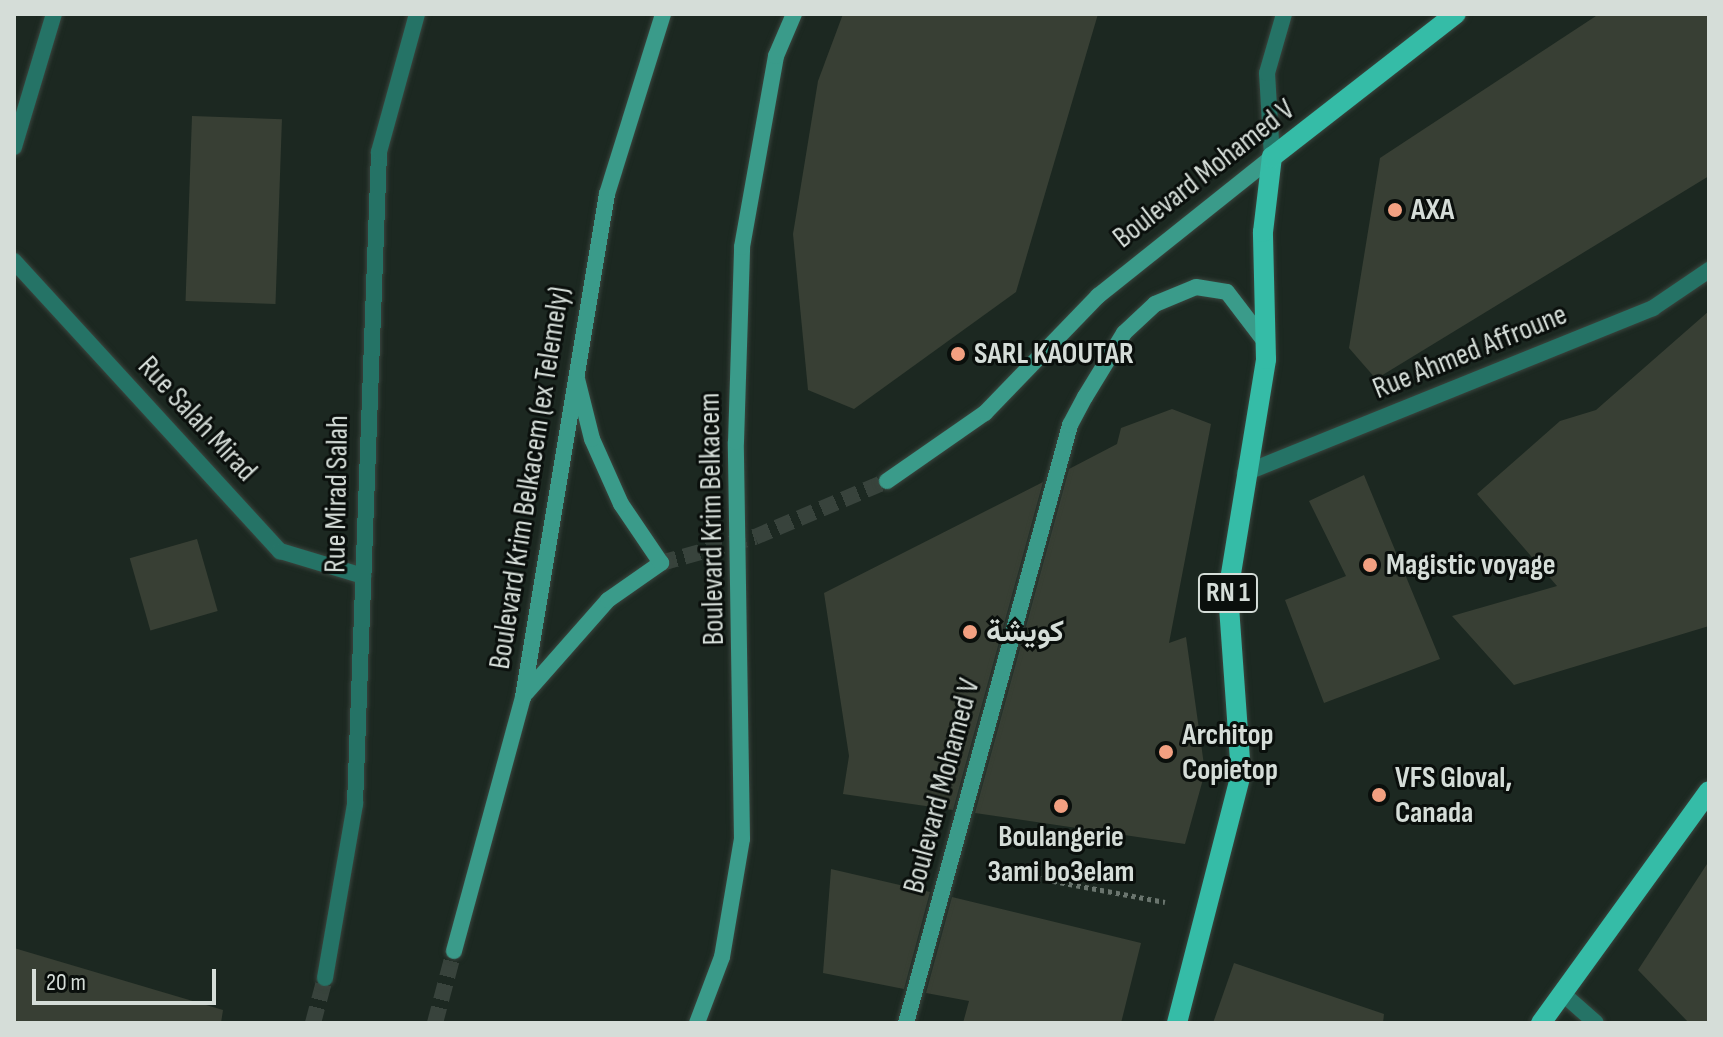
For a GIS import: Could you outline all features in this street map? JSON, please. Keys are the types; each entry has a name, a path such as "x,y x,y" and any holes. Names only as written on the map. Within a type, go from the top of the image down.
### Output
{"main road":[{"name":"Boulevard Krim Belkacem (ex Telemely)","path":"454,951 523,697 574,370 607,194 663,14"},
{"name":"Boulevard Krim Belkacem","path":"697,1023 722,957 742,839 736,442 742,247 776,56 794,14"},
{"name":"Boulevard Mohamed V","path":"887,481 985,413 1098,296 1456,14"},
{"name":"RN 1","path":"1177,1023 1209,911 1241,774 1228,592 1266,343 1263,232 1272,157"},
{"name":"Boulevard Mohamed V","path":"906,1023 953,862 1070,425 1124,333 1155,304 1196,287 1227,292 1266,343"},
{"path":"523,697 608,600 661,563 597,452 574,370"},
{"path":"1541,1023 1709,791"}],"street":[{"path":"14,147 54,14"},
{"name":"Rue Mirad Salah","path":"325,978 355,804 379,152 417,14"},
{"path":"1272,157 1267,73 1284,14"},
{"name":"Rue Salah Mirad","path":"14,261 280,551 363,576"},
{"name":"Rue Ahmed Affroune","path":"1245,473 1653,308 1709,270"},
{"path":"1562,993 1596,1023"}],"path":[{"path":"953,862 1209,911"}],"building":[{"path":"843,14 1098,14 1016,292 854,409 808,390 793,234 818,81"},
{"path":"1599,14 1709,14 1709,176 1376,379 1349,348 1380,158"},
{"path":"192,116 282,119 275,304 186,301"},
{"path":"1709,311 1709,626 1514,685 1452,616 1557,586 1477,494 1560,421 1596,410"},
{"path":"1172,409 1211,424 1169,643 1186,637 1205,772 1185,844 975,813 1069,469 1117,444 1121,428"},
{"path":"1364,475 1440,659 1324,703 1285,600 1346,576 1309,501"},
{"path":"1043,482 953,810 843,794 849,756 824,593"},
{"path":"197,539 218,611 150,630 130,558"},
{"path":"1709,861 1709,1023 1689,1023 1638,970"},
{"path":"831,869 930,892 904,989 823,973"},
{"path":"952,897 1141,943 1121,1023 963,1023 969,1001 926,993"},
{"path":"14,948 223,1010 221,1023 14,1023"},
{"path":"1234,963 1384,1014 1383,1023 1213,1023"}],"tunnel":[{"path":"661,563 755,537 887,481"},
{"path":"435,1023 454,951"},
{"path":"313,1023 325,978"}],"place":[{"name":"AXA","path":"1395,210"},
{"name":"SARL KAOUTAR","path":"958,354"},
{"name":"Magistic voyage","path":"1370,565"},
{"name":"كويشة","path":"970,632"},
{"name":"Architop Copietop","path":"1166,752"},
{"name":"VFS Gloval, Canada","path":"1379,795"},
{"name":"Boulangerie 3ami bo3elam","path":"1061,806"}]}
